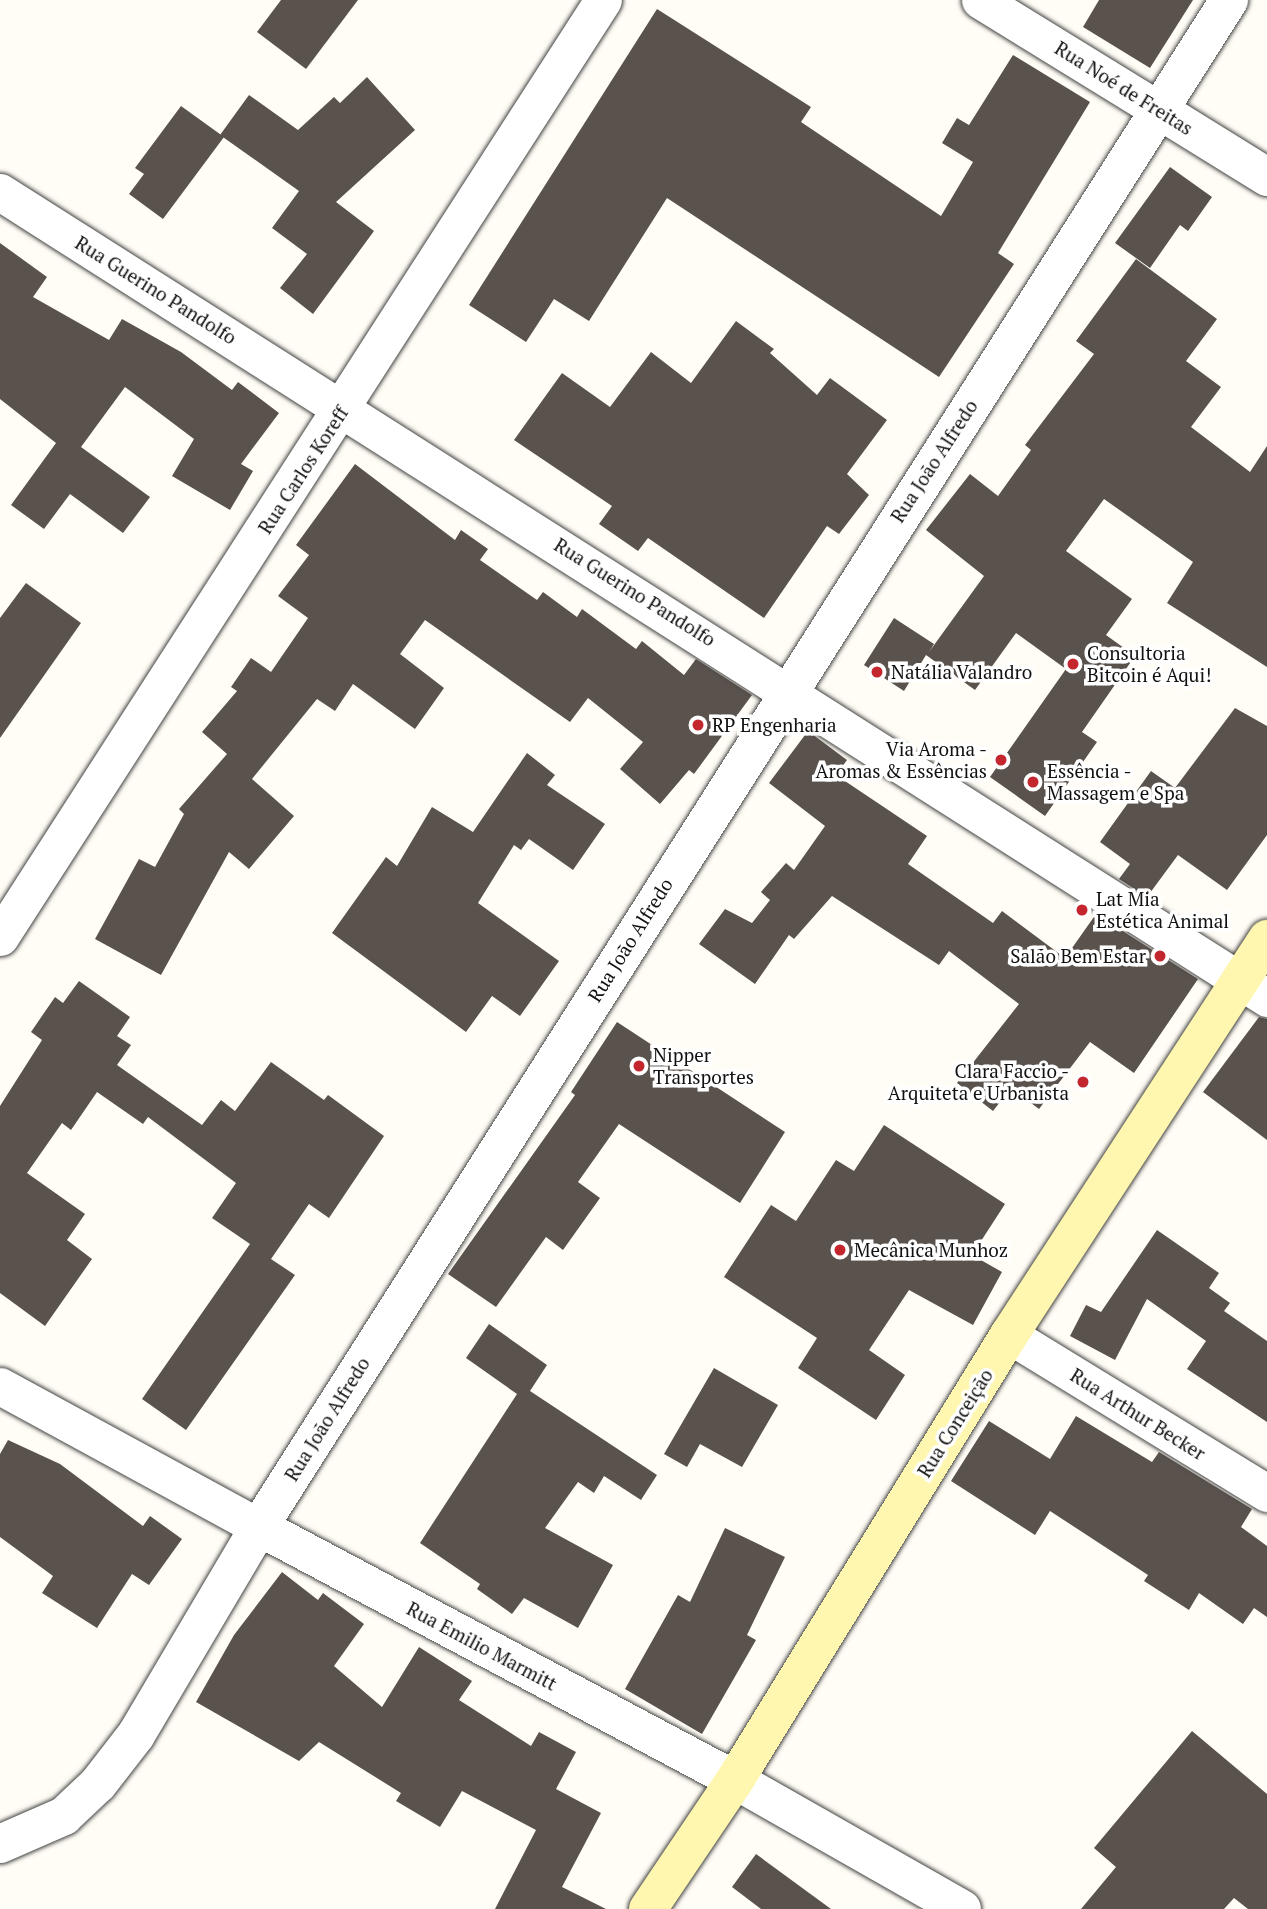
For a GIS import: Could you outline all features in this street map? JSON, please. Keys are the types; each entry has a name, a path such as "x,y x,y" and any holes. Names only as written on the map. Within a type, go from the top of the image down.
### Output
{"main road":[{"name":"Rua Conceição","path":"648,1909 735,1780 1009,1335 1254,989 1267,939"}],"street":[{"name":"Rua Carlos Koreff","path":"0,937 344,408 603,0"},
{"name":"Rua Noé de Freitas","path":"980,0 1267,177"},
{"name":"Rua João Alfredo","path":"0,1844 64,1816 98,1784 136,1735 259,1527 788,689 1229,0"},
{"name":"Rua Guerino Pandolfo","path":"0,192 788,689 1254,989"},
{"name":"Rua Arthur Becker","path":"1009,1335 1267,1493"},
{"name":"Rua Emilio Marmitt","path":"0,1386 735,1780 962,1909"}],"building":[{"path":"281,0 358,0 306,69 257,32"},
{"path":"1099,0 1193,0 1150,68 1083,27"},
{"path":"657,9 811,107 801,122 941,216 973,162 942,143 957,118 969,125 1013,55 1090,102 998,253 1014,264 939,377 667,198 589,321 554,299 526,342 469,305"},
{"path":"367,77 415,130 336,202 374,231 313,314 280,288 307,254 272,228 299,191 220,135 249,95 298,130 334,97 340,103"},
{"path":"181,106 224,137 163,219 129,194 144,174 135,168"},
{"path":"1170,167 1212,197 1188,231 1180,225 1150,268 1115,243"},
{"path":"0,243 47,277 33,297 109,340 122,319 181,352 232,390 238,382 279,413 241,464 253,471 230,510 172,476 194,439 125,387 81,447 150,497 123,533 70,494 44,529 11,505 56,443 0,399"},
{"path":"1136,259 1217,319 1186,361 1221,387 1191,427 1250,472 1267,446 1267,667 1167,603 1193,562 1104,499 1066,551 1132,599 1106,635 1135,656 1082,732 1097,742 1045,816 990,777 1066,669 1016,633 975,690 926,655 904,691 864,665 894,618 934,644 929,652 984,576 926,530 970,474 998,496 1031,450 1025,445 1094,354 1076,341"},
{"path":"736,321 774,349 770,353 817,395 830,378 887,420 847,474 869,495 839,534 827,526 764,618 648,538 638,551 599,524 612,506 514,440 562,373 610,407 651,352 691,383"},
{"path":"355,464 455,540 461,530 488,549 480,560 537,600 543,592 577,617 582,609 636,649 642,641 684,675 696,659 752,695 694,774 689,770 660,804 620,769 643,742 588,698 570,722 425,620 400,654 444,688 415,729 353,684 335,711 317,699 252,779 294,816 249,869 229,852 161,975 95,939 139,859 155,867 184,814 179,809 227,754 202,732 237,691 231,687 251,658 271,672 308,618 278,596 309,555 296,545"},
{"path":"26,583 81,623 0,738 0,618"},
{"path":"1235,708 1267,726 1267,835 1227,890 1178,855 1147,897 1119,879 1130,864 1100,842 1151,771 1175,788"},
{"path":"808,731 847,760 836,775 927,836 908,864 993,923 1002,911 1065,958 1096,914 1198,979 1134,1073 1090,1042 1039,1109 1011,1088 993,1111 957,1083 1019,1004 949,951 939,965 832,896 794,939 789,935 755,984 699,944 725,909 752,923 770,900 761,892 786,863 794,870 825,826 769,783"},
{"path":"527,753 555,775 547,785 605,824 573,870 529,839 521,850 514,845 478,903 559,961 520,1016 492,996 466,1032 332,933 386,857 397,866 432,807 473,832"},
{"path":"79,981 130,1017 117,1036 131,1045 117,1065 202,1125 221,1100 235,1111 271,1062 324,1100 328,1095 384,1136 329,1218 309,1204 271,1259 295,1275 186,1430 142,1399 250,1244 212,1218 236,1183 148,1117 143,1124 97,1092 71,1130 62,1123 27,1173 85,1214 67,1240 92,1259 45,1326 0,1293 0,1106 42,1040 31,1032 55,997 63,1003"},
{"path":"1259,1017 1267,1019 1267,1140 1203,1092"},
{"path":"617,1022 785,1132 740,1203 619,1124 578,1182 600,1198 563,1250 546,1237 496,1307 448,1274 575,1095 571,1092"},
{"path":"884,1125 1005,1204 972,1255 1002,1272 973,1325 909,1290 869,1350 905,1375 876,1420 798,1368 817,1338 724,1277 771,1205 796,1221 836,1160 854,1171"},
{"path":"1157,1230 1219,1273 1209,1288 1230,1303 1224,1311 1267,1341 1267,1422 1187,1369 1206,1341 1147,1299 1115,1360 1070,1336 1086,1305 1101,1312"},
{"path":"489,1324 547,1365 530,1391 657,1475 641,1500 604,1476 594,1493 578,1482 545,1528 613,1565 578,1628 524,1598 512,1614 477,1589 480,1584 420,1543 517,1394 466,1358"},
{"path":"714,1368 778,1405 742,1467 700,1444 687,1467 664,1454"},
{"path":"1076,1416 1152,1462 1159,1452 1252,1509 1241,1527 1267,1546 1267,1617 1254,1608 1243,1624 1199,1593 1189,1610 1144,1581 1148,1575 1050,1511 1035,1535 951,1481 989,1421 1050,1459"},
{"path":"8,1440 60,1464 143,1526 150,1516 182,1539 149,1585 132,1574 97,1628 42,1593 53,1576 0,1537 0,1454"},
{"path":"725,1528 785,1557 747,1635 756,1640 702,1734 625,1689 678,1595 690,1602"},
{"path":"282,1572 318,1600 323,1593 364,1624 334,1666 382,1707 419,1647 472,1681 459,1700 531,1746 539,1732 576,1752 556,1789 601,1813 562,1887 606,1909 495,1909 536,1830 462,1791 440,1827 396,1801 401,1793 319,1742 299,1761 196,1702 234,1635"},
{"path":"1192,1731 1267,1794 1267,1909 1248,1909 1234,1898 1224,1909 1081,1909 1116,1867 1094,1848"},
{"path":"756,1854 831,1909 761,1909 732,1887"}],"place":[{"name":"Consultoria Bitcoin é Aqui!","path":"1073,664"},
{"name":"Natália Valandro","path":"877,672"},
{"name":"RP Engenharia","path":"698,725"},
{"name":"Via Aroma - Aromas & Essências","path":"1001,760"},
{"name":"Essência - Massagem e Spa","path":"1033,782"},
{"name":"Lat Mia Estética Animal","path":"1082,910"},
{"name":"Salão Bem Estar","path":"1160,956"},
{"name":"Nipper Transportes","path":"639,1066"},
{"name":"Clara Faccio - Arquiteta e Urbanista","path":"1083,1082"},
{"name":"Mecânica Munhoz","path":"840,1250"}]}
